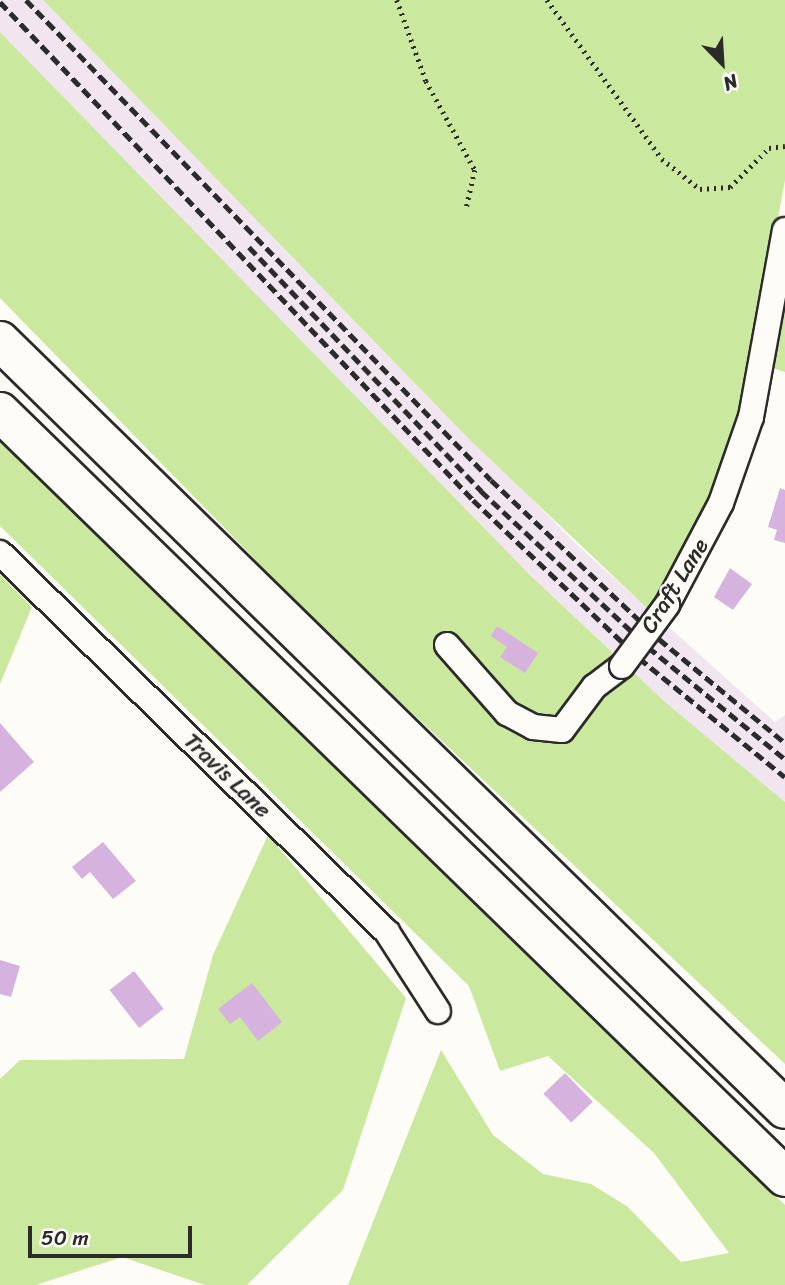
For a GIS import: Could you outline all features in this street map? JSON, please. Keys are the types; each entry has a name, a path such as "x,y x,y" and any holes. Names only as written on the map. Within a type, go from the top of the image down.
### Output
{"highway":[{"path":"0,341 785,1108"},
{"path":"0,412 785,1177"}],"street":[{"name":"Craft Lane","path":"447,645 507,713 533,727 562,730 594,687 622,666 667,606 706,538 751,417 785,230"},
{"name":"Travis Lane","path":"0,553 387,932 438,1011"}],"path":[{"path":"397,0 426,81 475,170 466,209"},
{"path":"547,0 662,159 700,189 730,187 769,148 785,146"}],"shaded area":[{"path":"0,0 43,0 576,544 775,722 785,715 785,802 664,701 531,576 291,332 0,32"}],"green space":[{"path":"43,0 785,0 785,180 746,394 702,526 648,609 473,443"},
{"path":"0,32 531,576 664,701 785,802 785,1064 325,631 0,298"},
{"path":"785,311 785,372 770,367"},
{"path":"0,439 785,1205 785,1285 348,1285 441,1050 493,1135 543,1174 591,1184 628,1207 681,1262 729,1253 654,1153 548,1056 500,1071 469,986 0,526"},
{"path":"0,574 32,607 0,684"},
{"path":"268,835 406,998 343,1190 247,1285 205,1285 122,1257 36,1285 0,1285 0,1079 20,1060 184,1059 213,955"}],"building":[{"path":"780,488 785,490 785,543 774,540 777,530 768,527"},
{"path":"730,568 752,584 733,610 714,597"},
{"path":"497,626 538,653 525,673 500,657 507,647 491,636"},
{"path":"0,723 34,762 0,792"},
{"path":"103,842 136,881 113,899 90,872 82,879 72,867"},
{"path":"0,960 20,966 11,997 0,994"},
{"path":"134,971 164,1009 139,1028 110,990"},
{"path":"252,983 282,1022 258,1041 240,1017 230,1024 218,1009"},
{"path":"565,1073 593,1102 571,1123 543,1094"}],"railway":[{"path":"26,0 491,480 659,639 785,743"},
{"path":"0,2 473,500 639,658 785,777"},
{"path":"249,247 481,491 648,647 785,759"}]}
